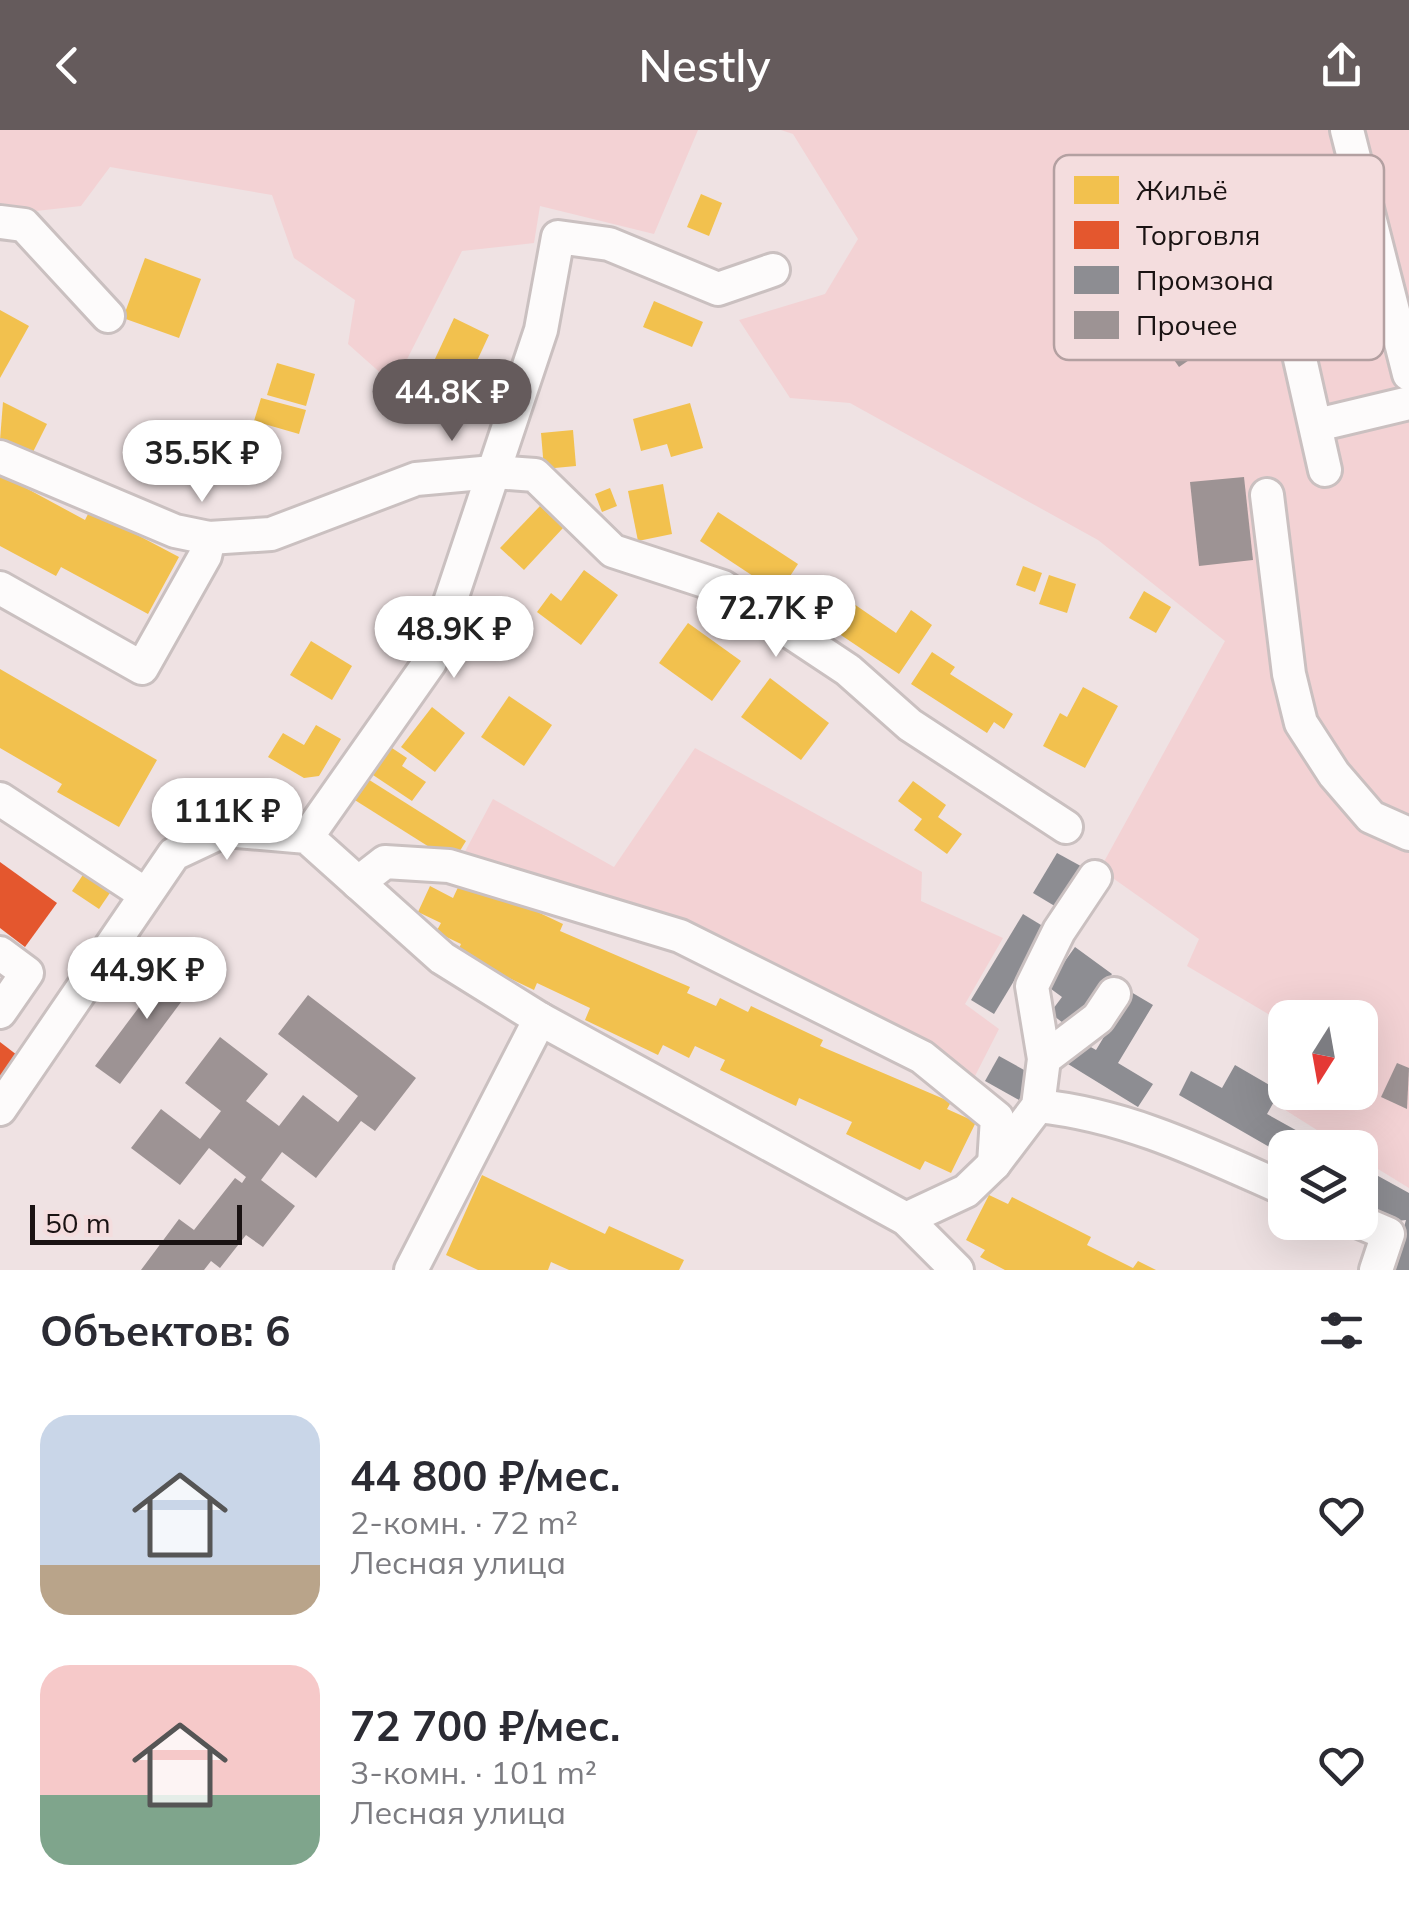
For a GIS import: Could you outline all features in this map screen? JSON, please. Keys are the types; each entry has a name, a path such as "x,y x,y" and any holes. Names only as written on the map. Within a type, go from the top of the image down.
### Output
{"street":[{"path":"1348,130 1354,155"},
{"path":"0,222 24,226 108,316"},
{"path":"306,837 430,662 541,330 558,238 609,244 718,289 773,270"},
{"path":"1384,274 1409,374"},
{"path":"1300,360 1325,470"},
{"path":"1316,425 1409,403"},
{"path":"0,456 175,530 208,538 271,534 416,479 493,472 535,475 613,551 723,588 848,670 910,725 1066,827"},
{"path":"1267,495 1289,674 1300,723 1334,774 1371,817 1409,834"},
{"path":"0,588 142,668 204,556 208,538"},
{"path":"0,799 145,894"},
{"path":"0,1109 174,854 225,830 306,837 442,958 540,1018 906,1218 957,1270"},
{"path":"358,883 385,862 449,866 680,936 922,1057 997,1118 994,1164"},
{"path":"906,1218 966,1191 994,1164 1038,1106 1044,1059 1032,986 1059,931 1095,877"},
{"path":"0,953 27,973 0,1012"},
{"path":"1044,1059 1098,1018 1114,994"},
{"path":"411,1270 540,1018"},
{"path":"1038,1106 1077,1110 1158,1132 1268,1181"},
{"path":"1376,1270 1388,1234 1378,1230"}],"shaded area":[{"path":"0,130 698,130 654,234 540,206 534,243 462,251 394,385 348,344 355,300 294,258 272,195 110,167 81,206 0,215"},
{"path":"781,130 1409,130 1409,1188 1378,1169 1378,1130 1317,1130 1285,1110 1378,1110 1378,1000 1268,1000 1268,1014 1187,966 1199,939 1100,869 1225,641 1098,540 850,403 790,398 739,320 825,294 858,239 793,134"},
{"path":"695,748 922,872 921,901 1003,938 965,1004 999,1029 975,1076 687,929 460,861 493,799 614,867"}],"building: Жильё":[{"path":"701,194 722,203 709,236 687,227"},
{"path":"145,258 201,279 179,338 123,318"},
{"path":"654,301 703,322 692,347 643,327"},
{"path":"0,310 29,326 0,378"},
{"path":"454,318 489,335 457,404 422,387"},
{"path":"277,363 315,374 306,406 267,395"},
{"path":"261,398 306,410 299,434 254,421"},
{"path":"3,402 47,424 31,456 0,440"},
{"path":"690,403 703,448 671,457 667,444 641,451 633,419"},
{"path":"148,424 175,437 160,466 134,453"},
{"path":"573,430 576,466 544,469 541,433"},
{"path":"0,474 85,520 90,510 179,557 148,614 61,567 56,576 0,546"},
{"path":"663,484 672,534 638,541 628,491"},
{"path":"610,488 617,506 602,512 595,494"},
{"path":"540,506 563,528 524,570 500,548"},
{"path":"718,512 798,564 779,593 700,541"},
{"path":"1023,566 1042,573 1035,592 1016,585"},
{"path":"584,570 618,595 581,645 537,612 551,593 561,601"},
{"path":"1049,575 1076,584 1067,613 1039,604"},
{"path":"1144,591 1171,607 1156,633 1129,618"},
{"path":"838,593 896,633 911,610 932,625 899,674 820,621"},
{"path":"688,623 741,661 712,701 659,663"},
{"path":"311,641 352,666 332,700 290,675"},
{"path":"932,652 955,667 950,674 1013,714 1004,729 994,722 987,733 911,684"},
{"path":"0,669 157,760 119,827 57,792 62,784 0,748"},
{"path":"770,678 829,723 801,760 741,717"},
{"path":"1083,687 1118,706 1085,768 1043,746 1060,713 1067,717"},
{"path":"509,696 552,725 524,766 481,737"},
{"path":"432,707 465,733 435,772 401,747"},
{"path":"316,725 341,739 319,776 304,778 268,757 283,733 304,745"},
{"path":"389,746 407,758 402,766 426,782 412,801 370,773"},
{"path":"363,776 466,841 453,862 350,797"},
{"path":"913,781 946,805 938,817 962,834 947,854 914,830 922,819 898,801"},
{"path":"89,866 116,884 99,909 72,891"},
{"path":"460,883 488,897 491,890 563,924 560,931 690,987 687,993 716,1006 720,998 748,1012 751,1006 823,1040 820,1046 951,1102 947,1109 976,1122 951,1173 925,1161 920,1170 846,1134 852,1122 799,1098 796,1106 720,1070 725,1060 695,1046 689,1058 663,1045 658,1055 585,1020 590,1008 537,983 534,990 457,953 461,944 436,932 441,923 418,912 430,886 453,898"},
{"path":"482,1175 605,1234 609,1226 684,1260 679,1270 569,1270 551,1262 548,1270 478,1270 446,1255"},
{"path":"989,1195 1008,1204 1012,1197 1091,1237 1087,1245 1133,1268 1138,1261 1156,1270 1005,1270 980,1257 985,1250 966,1240"}],"building: Торговля":[{"path":"0,862 57,903 25,947 0,928"},
{"path":"0,1042 17,1055 0,1079"}],"building: Промзона":[{"path":"1057,853 1088,870 1063,911 1033,893"},
{"path":"1023,914 1046,928 994,1014 971,1000"},
{"path":"1075,947 1112,974 1071,1029 1050,1013 1062,997 1047,986"},
{"path":"1131,992 1153,1005 1118,1063 1153,1084 1138,1107 1068,1064 1082,1042 1096,1050"},
{"path":"999,1056 1033,1075 1019,1100 985,1081"},
{"path":"1235,1065 1268,1084 1267,1114 1296,1130 1268,1130 1268,1146 1179,1095 1191,1071 1222,1088"},
{"path":"1378,1176 1409,1193 1409,1270 1392,1270 1406,1220 1397,1221 1378,1210"}],"building: Прочее":[{"path":"1244,477 1253,560 1199,566 1190,482"},
{"path":"175,959 199,978 120,1084 95,1066"},
{"path":"308,995 416,1078 375,1131 361,1121 316,1178 282,1152 261,1180 295,1206 263,1247 246,1235 220,1268 211,1261 204,1270 141,1270 179,1219 194,1230 235,1178 242,1183 246,1177 209,1148 180,1185 131,1148 161,1109 200,1139 221,1111 185,1083 220,1037 268,1074 246,1101 279,1126 303,1095 338,1122 358,1096 278,1034"},
{"path":"1397,1063 1409,1068 1407,1109 1381,1097"}]}
